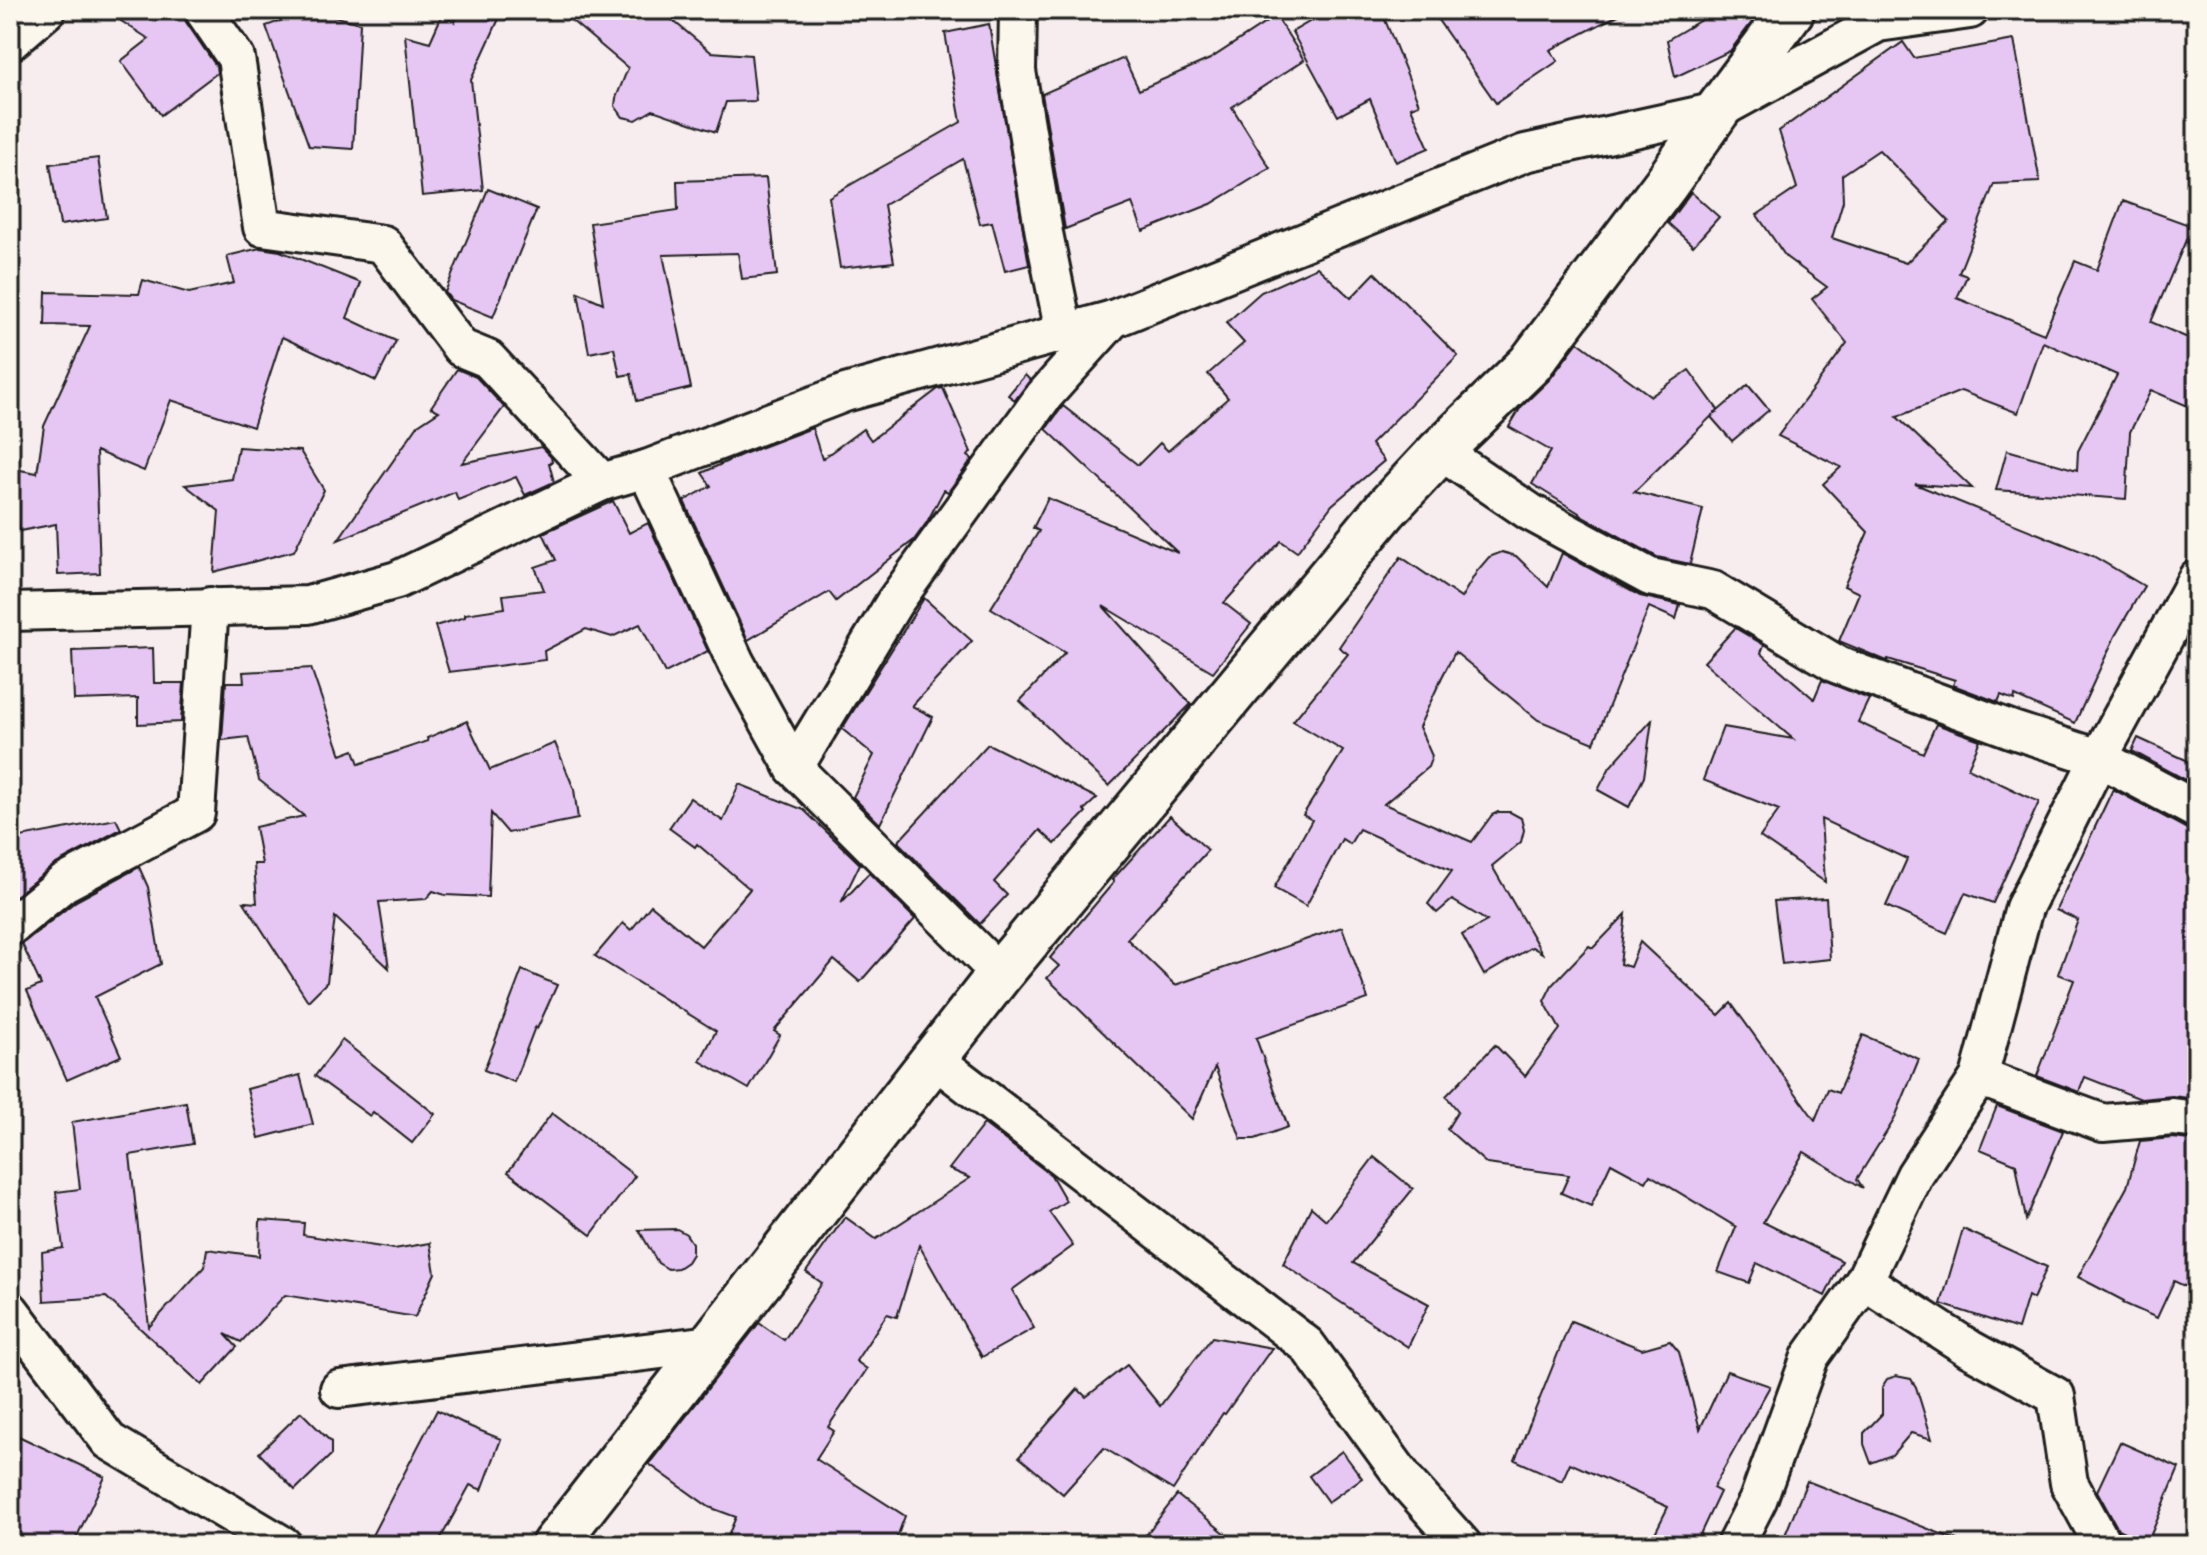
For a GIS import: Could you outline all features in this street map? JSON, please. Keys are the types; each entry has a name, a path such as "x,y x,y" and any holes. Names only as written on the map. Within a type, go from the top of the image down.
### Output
{"street":[{"path":"10,42 47,10"},
{"path":"203,10 236,58 262,227 383,244 461,348 488,359 602,482"},
{"path":"1018,10 1017,71 1064,332"},
{"path":"554,1545 1000,974 1385,510 1440,451 1530,364 1792,10"},
{"path":"10,612 308,605 397,580 602,482 646,469 845,393 1113,319 1525,153 1717,111 1878,23 1970,10"},
{"path":"794,768 894,603 1043,397 1113,319"},
{"path":"1440,451 1530,512 1650,577 1713,590 1838,665 2013,730 2099,758 2197,810"},
{"path":"646,469 736,663 794,768 1000,974"},
{"path":"1735,1545 1758,1500 1810,1357 1864,1281 1915,1175 1979,1077 2024,908 2099,758 2197,578"},
{"path":"10,927 64,883 196,813 210,606"},
{"path":"934,1059 1307,1345 1409,1485 1463,1545"},
{"path":"1979,1077 2103,1123 2173,1117 2197,1120"},
{"path":"1864,1281 1970,1349 2056,1396 2069,1483 2103,1545"},
{"path":"10,1310 109,1441 283,1545"},
{"path":"339,1389 711,1344"}],"building":[{"path":"104,10 182,10 186,22 216,66 217,73 161,115 121,61 149,39"},
{"path":"310,10 360,23 353,149 309,146 266,26"},
{"path":"460,10 503,10 471,80 483,190 422,196 405,35 430,42 442,15 455,22"},
{"path":"559,10 660,10 711,52 751,55 756,101 726,102 716,132 653,110 636,120 623,117 615,106 628,68"},
{"path":"1330,10 1381,10 1419,104 1411,107 1429,148 1396,162 1370,99 1338,116 1292,32"},
{"path":"1431,10 1628,10 1550,50 1558,61 1496,103"},
{"path":"1718,10 1761,10 1730,51 1675,77 1667,40"},
{"path":"1276,16 1304,60 1232,107 1270,168 1211,204 1143,231 1132,203 1065,229 1042,94 1124,58 1139,90 1210,59"},
{"path":"989,24 1029,265 1005,271 992,222 980,224 963,159 884,205 894,262 840,268 829,197 961,122 945,33"},
{"path":"2014,40 2040,182 1994,184 1959,273 1967,276 1957,298 2044,334 2075,261 2097,270 2123,201 2192,226 2151,322 2197,342 2197,410 2151,390 2130,432 2126,499 1996,490 2007,450 2077,470 2078,451 2117,375 2043,342 2018,413 1961,391 1897,417 1972,488 1915,484 2093,556 2144,586 2115,636 2075,723 2015,696 2014,700 2001,695 1998,702 1953,685 1955,680 1887,661 1839,641 1859,593 1844,586 1868,532 1823,484 1841,467 1778,436 1847,343 1812,299 1827,287 1786,257 1757,215 1797,188 1779,131 1903,42 1914,58","holes":["1879,150 1949,221 1906,263 1832,238 1843,201 1842,175"]},
{"path":"98,158 107,218 60,225 50,164"},
{"path":"766,178 777,275 742,279 738,253 663,255 691,388 637,401 631,374 620,376 614,348 589,353 578,292 603,303 590,223 678,210 677,181"},
{"path":"488,189 537,209 493,317 451,300 445,292"},
{"path":"1691,192 1719,217 1693,246 1668,223"},
{"path":"260,248 280,251 361,283 347,318 396,341 376,381 282,337 253,427 171,400 144,471 96,451 100,573 58,575 56,524 20,531 11,492 14,469 37,473 44,426 90,326 45,325 46,292 139,294 143,280 189,293 234,283 227,256"},
{"path":"1317,267 1351,298 1375,273 1458,356 1371,444 1384,461 1332,505 1297,552 1281,541 1224,603 1251,624 1213,672 1103,606 1191,704 1109,786 1020,701 1065,653 991,608 1039,531 1033,528 1048,498 1178,553 1046,429 1063,406 1138,465 1160,443 1168,451 1228,398 1208,374 1244,343 1226,323 1261,292"},
{"path":"1578,342 1651,396 1689,370 1718,410 1634,492 1703,509 1690,564 1657,557 1532,484 1551,451 1509,427 1521,407 1550,379"},
{"path":"457,369 476,377 504,407 462,463 541,447 551,457 552,462 549,463 554,482 525,495 516,477 458,500 455,492 338,540 418,425 439,411 431,407"},
{"path":"1025,375 1030,380 1015,400 1008,395"},
{"path":"1748,385 1769,410 1732,441 1711,417"},
{"path":"943,388 971,452 968,456 972,459 948,492 944,490 914,540 836,601 829,592 748,640 684,501 711,486 702,473 812,428 822,459 863,429 871,440"},
{"path":"238,447 300,451 324,490 294,551 214,572 219,511 185,485 232,479"},
{"path":"613,501 629,533 648,523 708,651 665,673 640,624 612,637 586,629 544,651 545,660 449,672 435,626 465,617 465,614 505,608 503,595 544,590 535,567 556,560 543,533"},
{"path":"1502,552 1516,556 1548,587 1562,553 1640,596 1680,605 1676,619 1649,607 1594,743 1538,720 1455,652 1419,727 1432,756 1428,767 1384,804 1472,842 1492,815 1498,812 1510,812 1521,818 1524,830 1521,842 1492,866 1542,953 1532,947 1484,975 1462,935 1487,921 1452,900 1437,913 1428,904 1452,871 1359,829 1350,844 1342,839 1306,906 1274,888 1312,820 1303,815 1343,751 1293,721 1348,654 1339,647 1401,557 1461,598 1489,557"},
{"path":"924,598 972,641 912,706 933,717 880,824 853,797 874,755 842,729"},
{"path":"1735,628 1764,645 1761,653 1814,699 1822,680 1869,699 1858,722 1923,753 1936,724 1980,740 1968,768 2039,802 1993,903 1965,893 1947,933 1886,906 1907,859 1821,819 1825,882 1760,837 1779,810 1703,780 1723,727 1793,739 1704,662"},
{"path":"153,648 154,683 184,683 181,722 138,724 138,698 74,700 72,651"},
{"path":"311,668 341,755 354,750 359,764 428,741 427,738 467,721 490,770 555,743 574,789 578,819 508,833 491,813 488,897 445,895 433,891 426,899 379,902 389,968 335,917 327,982 308,1001 244,902 257,903 254,864 262,864 255,827 304,816 259,780 248,737 222,740 226,682 244,682 243,672"},
{"path":"1652,720 1644,777 1629,807 1598,790 1610,767"},
{"path":"2138,738 2197,765 2197,786 2132,751"},
{"path":"988,744 1097,798 1055,844 1040,830 994,882 1007,895 980,924 898,842"},
{"path":"739,784 804,810 860,864 841,903 869,873 915,919 860,982 834,960 774,1031 780,1035 749,1089 700,1061 716,1031 595,956 623,923 631,930 651,905 701,946 750,889 697,844 695,847 669,828 690,798 723,821"},
{"path":"2113,789 2187,829 2197,831 2197,1099 2172,1096 2141,1099 2085,1077 2079,1092 2037,1076 2074,980 2058,974 2078,920 2056,910"},
{"path":"1170,816 1208,850 1127,939 1175,985 1342,927 1368,999 1256,1038 1288,1127 1255,1139 1241,1139 1215,1067 1192,1119 1047,978 1059,966 1050,958 1114,882 1112,880"},
{"path":"116,819 121,829 54,865 10,900 10,839"},
{"path":"139,867 148,887 161,964 95,997 121,1056 67,1080 27,991 41,985 22,944 76,901"},
{"path":"1826,898 1830,959 1782,964 1774,901"},
{"path":"1626,914 1620,964 1630,967 1640,942 1719,1015 1731,1003 1815,1120 1828,1089 1838,1093 1863,1035 1919,1059 1894,1120 1857,1179 1863,1188 1804,1152 1763,1222 1842,1261 1825,1296 1757,1263 1749,1283 1718,1272 1736,1227 1650,1175 1646,1182 1611,1163 1591,1206 1561,1193 1569,1175 1487,1164 1447,1129 1458,1111 1446,1096 1495,1045 1525,1076 1560,1029 1544,1001 1552,985 1589,946 1593,948"},
{"path":"522,970 557,985 537,1029 535,1027 514,1082 484,1070"},
{"path":"342,1040 435,1114 412,1143 373,1112 370,1116 315,1076"},
{"path":"300,1075 313,1124 259,1138 247,1089"},
{"path":"186,1102 193,1144 130,1155 149,1327 204,1267 207,1249 259,1256 260,1220 304,1223 303,1235 394,1249 430,1243 435,1273 415,1317 285,1295 241,1342 225,1334 237,1347 202,1385 106,1297 44,1301 42,1252 63,1248 56,1192 80,1189 72,1122"},
{"path":"1997,1106 2063,1131 2026,1220 2016,1164 1980,1149"},
{"path":"552,1113 635,1176 591,1235 508,1172"},
{"path":"984,1124 1051,1175 1066,1201 1049,1212 1073,1246 1012,1290 1034,1328 982,1357 919,1245 897,1317 887,1314 856,1361 867,1369 828,1427 834,1431 816,1459 905,1516 894,1545 724,1545 736,1517 709,1507 649,1464 759,1323 784,1340 822,1283 806,1272 845,1217 876,1239 970,1178 949,1169"},
{"path":"2173,1138 2197,1141 2197,1292 2174,1281 2157,1318 2078,1277 2127,1187 2140,1141"},
{"path":"1374,1157 1413,1189 1353,1263 1429,1304 1408,1347 1283,1264 1311,1207 1326,1220"},
{"path":"677,1229 686,1234 692,1243 692,1254 678,1268 668,1269 658,1263 639,1230"},
{"path":"1963,1229 2047,1267 2033,1299 2028,1296 2018,1329 1941,1304"},
{"path":"1571,1321 1642,1349 1670,1341 1679,1352 1700,1429 1727,1371 1770,1386 1713,1488 1720,1492 1695,1545 1649,1545 1668,1507 1570,1463 1562,1481 1515,1460"},
{"path":"1212,1337 1272,1348 1223,1413 1173,1490 1104,1448 1063,1494 1019,1457 1078,1389 1086,1397 1127,1365 1160,1406"},
{"path":"1896,1376 1911,1379 1916,1387 1932,1439 1911,1433 1892,1455 1871,1463 1864,1444 1864,1433 1882,1414 1882,1387 1887,1379"},
{"path":"437,1410 501,1439 482,1490 470,1485 437,1545 367,1545"},
{"path":"301,1412 331,1442 331,1455 295,1490 259,1453"},
{"path":"10,1432 105,1477 73,1545 10,1545"},
{"path":"2120,1442 2179,1468 2147,1544 2118,1529 2097,1491"},
{"path":"1342,1451 1362,1478 1328,1502 1309,1476"},
{"path":"1807,1481 1964,1543 1964,1545 1781,1545"},
{"path":"1177,1495 1240,1545 1138,1545"}]}
